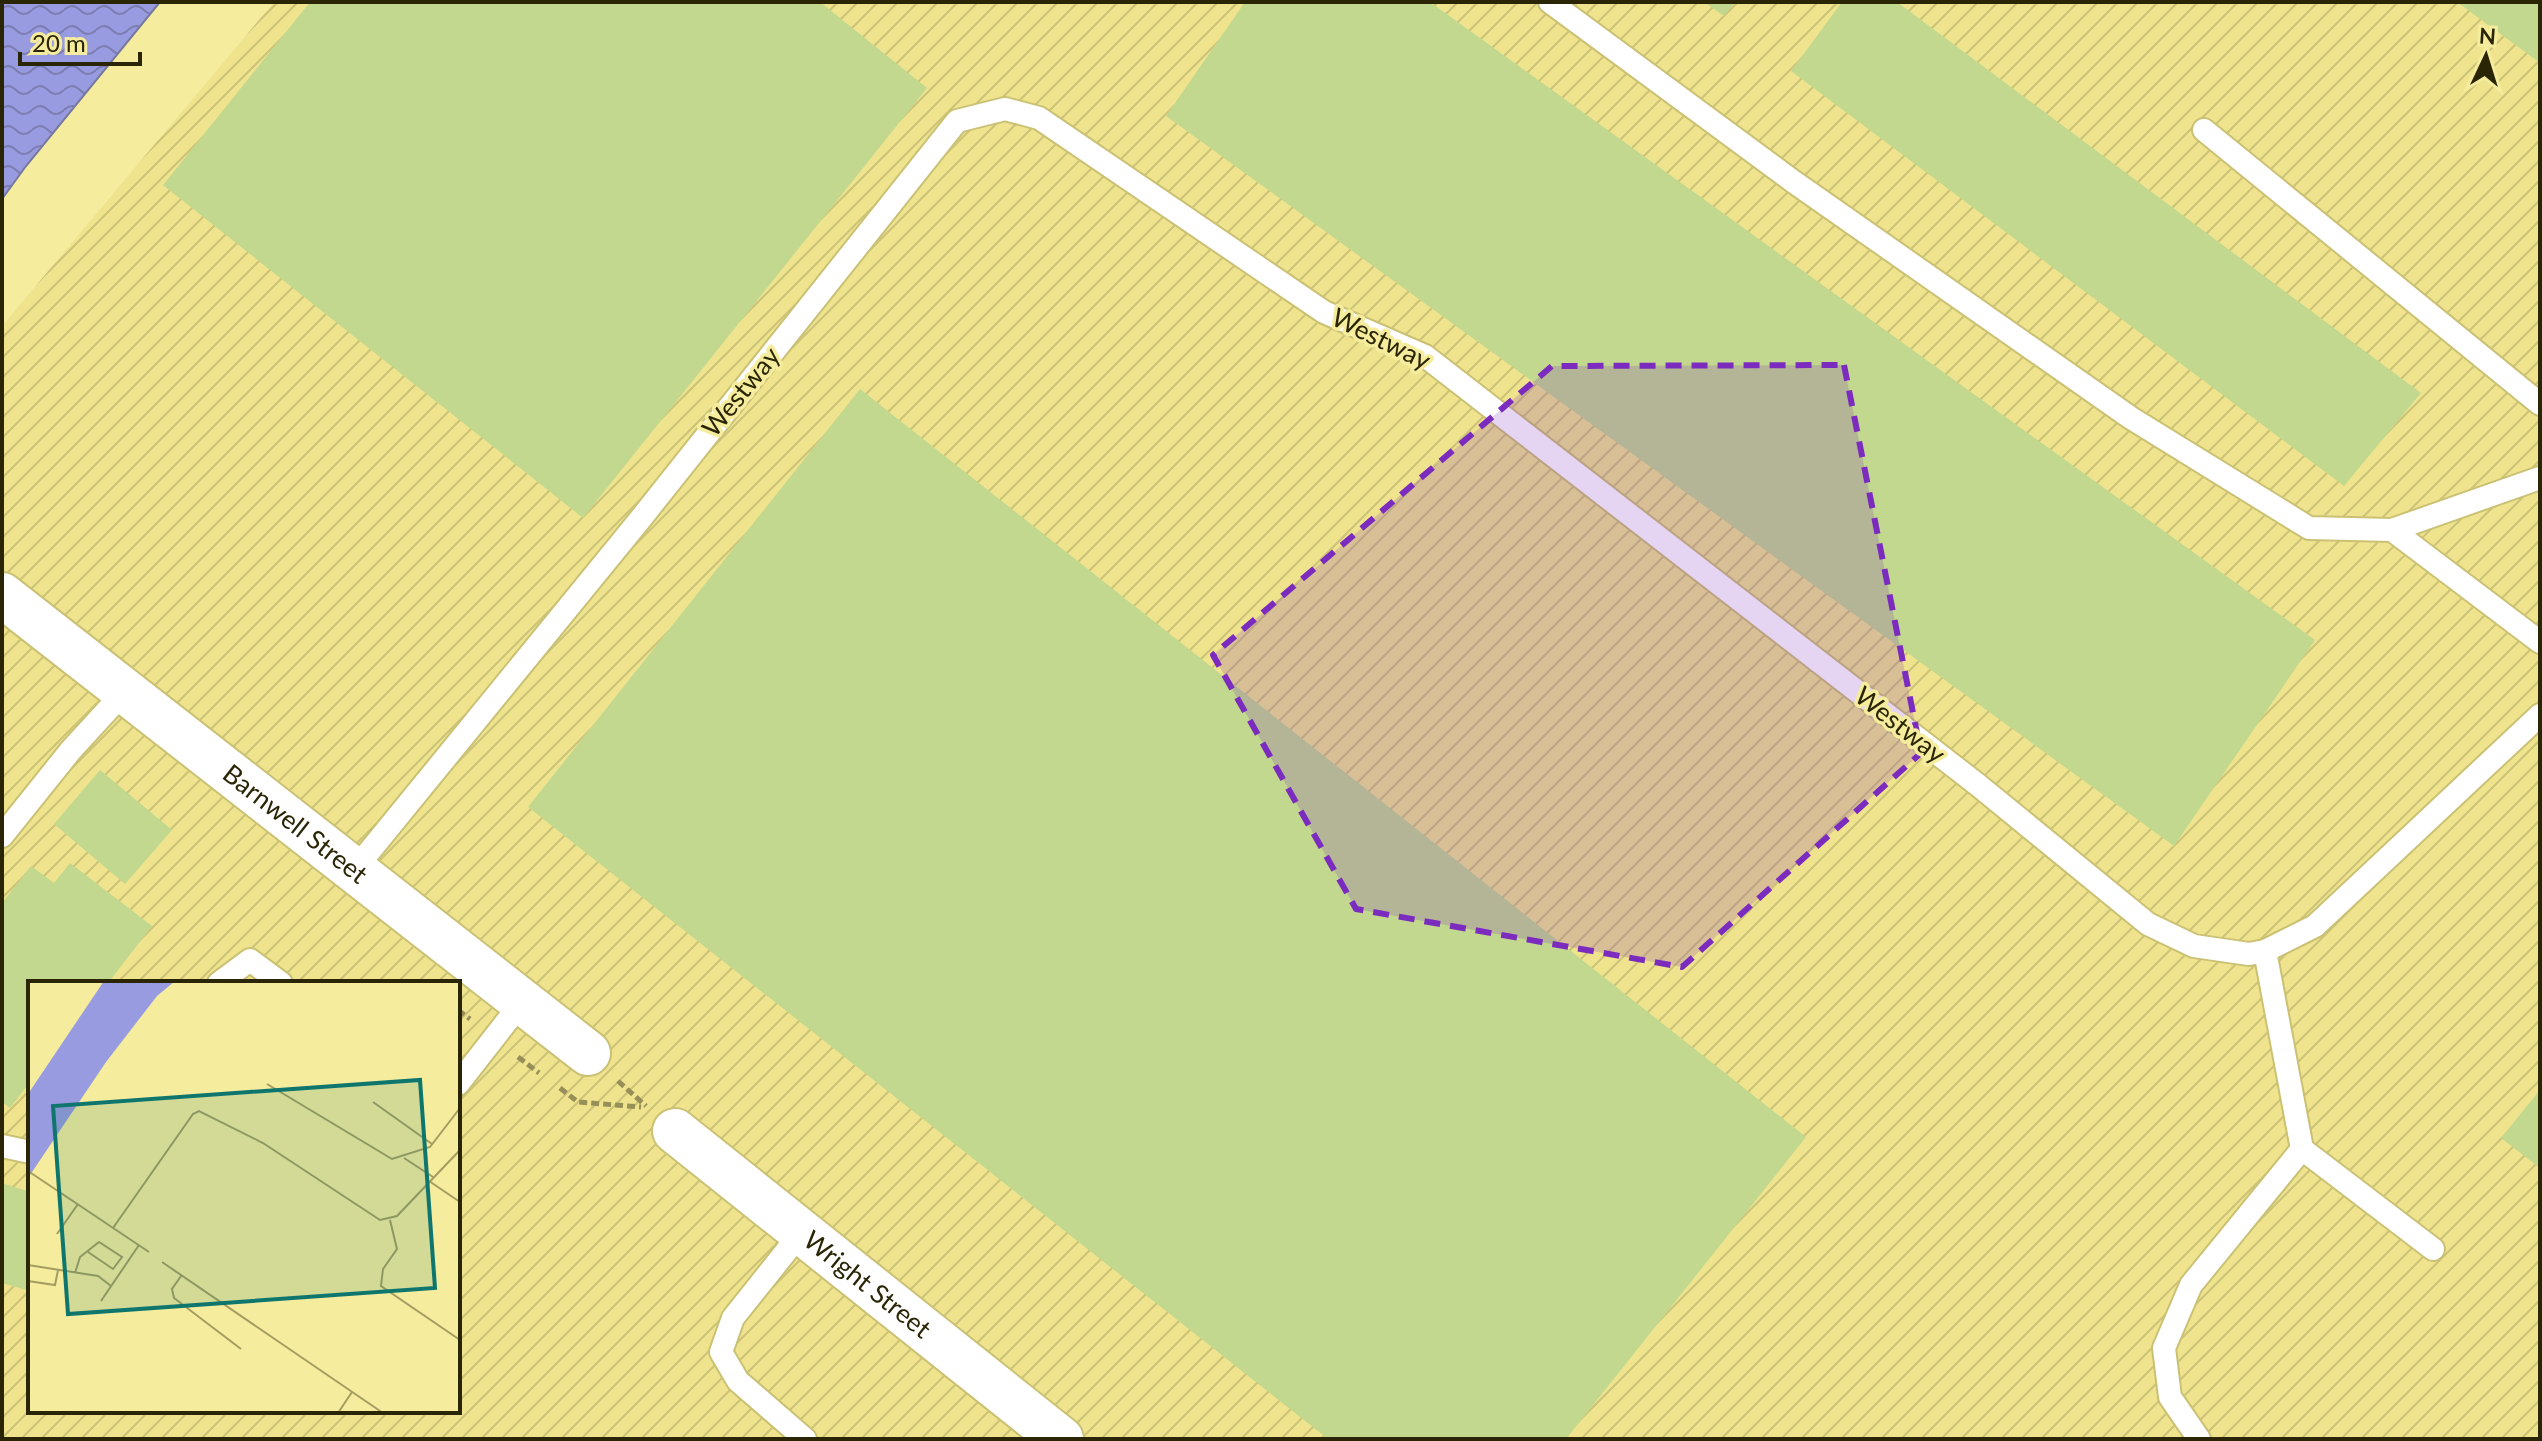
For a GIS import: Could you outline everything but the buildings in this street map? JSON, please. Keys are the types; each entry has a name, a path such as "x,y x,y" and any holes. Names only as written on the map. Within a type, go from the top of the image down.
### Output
{"street":[{"name":"Barnwell Street","path":"2,595 588,1053"},
{"name":"Wright Street","path":"675,1131 800,1234 1061,1439"}],"lane":[{"path":"1550,2 1807,191 2131,418 2309,528 2392,530 2540,478"},
{"name":"Westway","path":"355,869 648,509 957,121 1005,109 1039,118 1324,312 1425,356 1978,785 2148,924 2194,946 2249,954 2265,951 2315,926 2540,715"},
{"path":"2204,130 2540,404"},
{"path":"2392,530 2540,642"},
{"path":"2,836 71,750 126,690"},
{"path":"2265,951 2302,1149 2433,1249"},
{"path":"222,981 250,960 278,981"},
{"path":"460,1081 522,1002"},
{"path":"2,1146 28,1152"},
{"path":"2199,1439 2170,1397 2164,1348 2191,1285 2302,1149"},
{"path":"800,1234 733,1318 721,1352 738,1381 805,1439"}],"path":[{"path":"588,1053 675,1131"}],"highlighted area":[{"path":"1844,365 1921,753 1682,967 1356,909 1213,655 1552,366"}],"shaded area":[{"path":"274,2 2540,2 2540,1439 2,1439 2,326"}],"water":[{"path":"2,2 160,2 2,199"}]}
